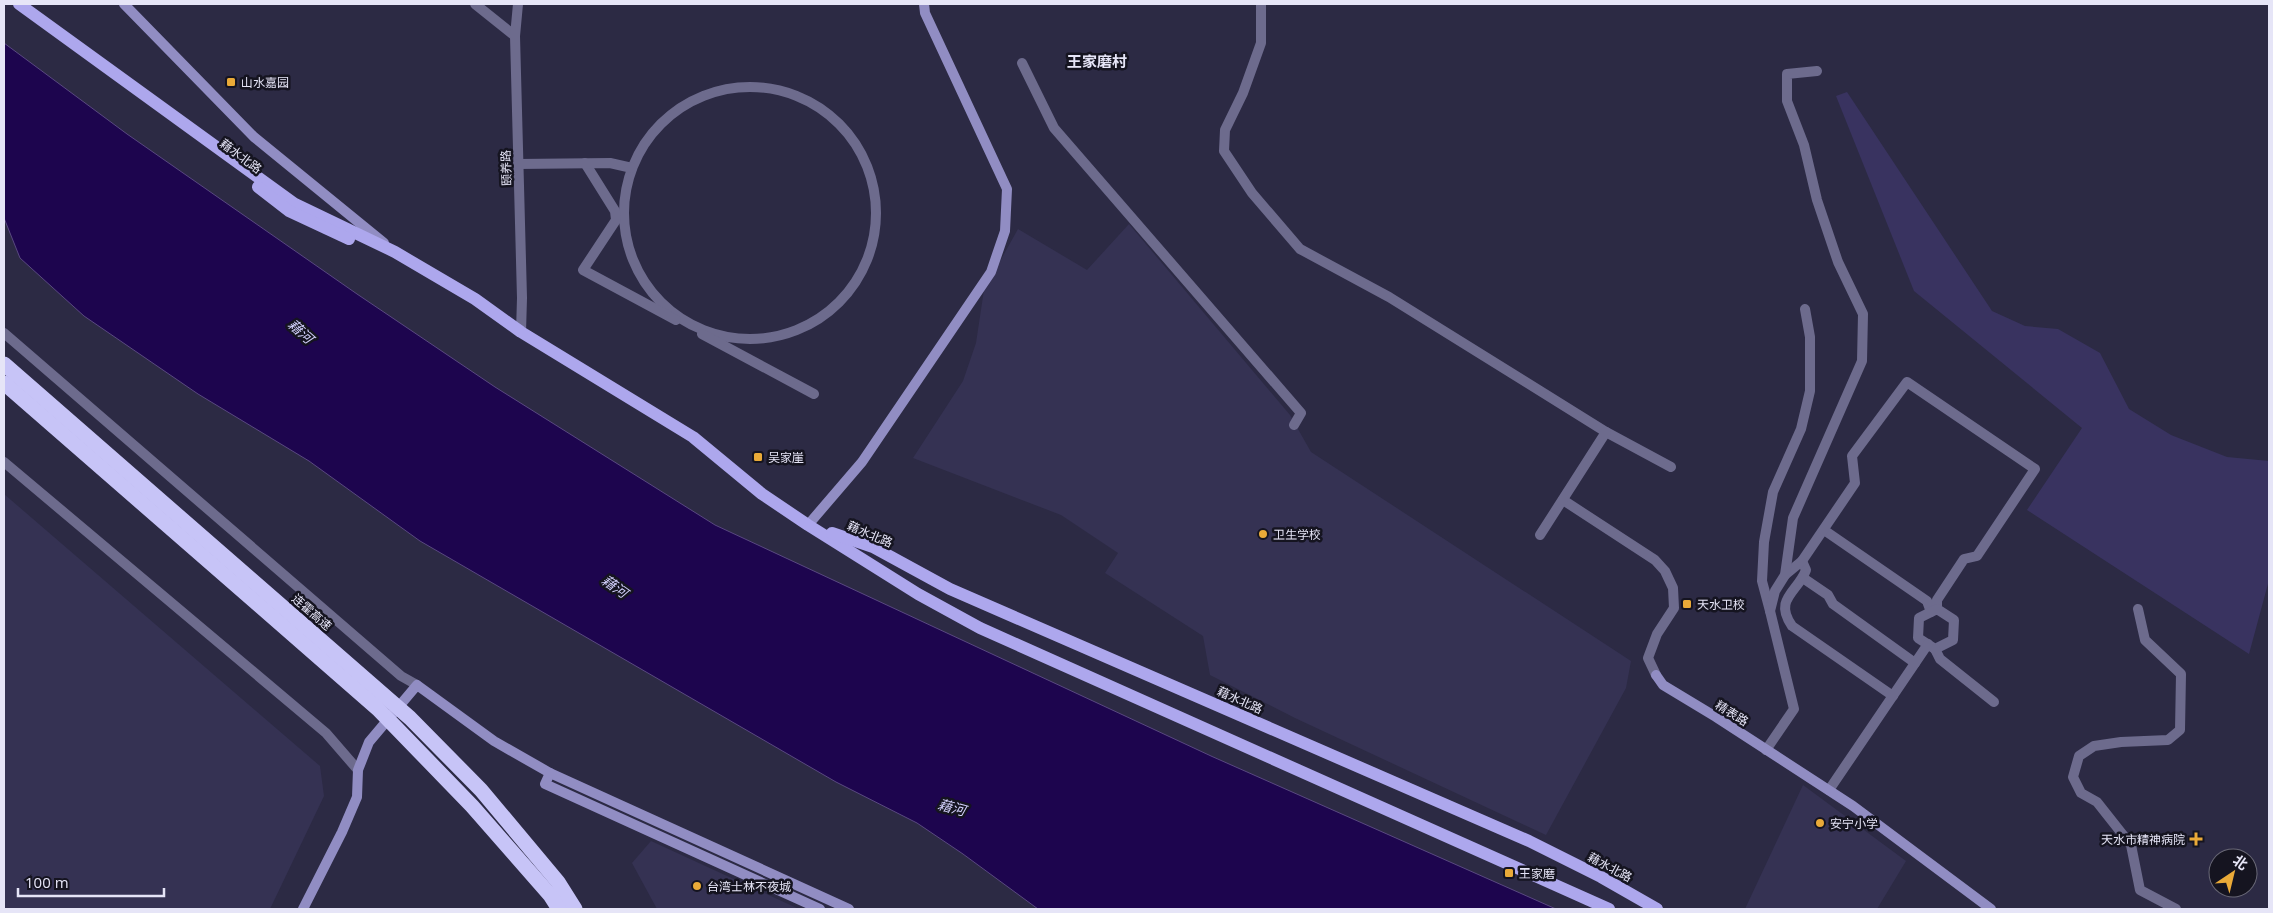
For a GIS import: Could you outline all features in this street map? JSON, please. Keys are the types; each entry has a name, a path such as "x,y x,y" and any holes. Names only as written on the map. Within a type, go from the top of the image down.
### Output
{"highway":[{"name":"连霍高速","path":"4,364 384,704 400,729 472,806 539,871"},
{"name":"连霍高速","path":"4,383 384,704 410,718 481,790 539,871 575,909"},
{"name":"连霍高速","path":"554,889 559,909"}],"main road":[{"name":"藉水北路","path":"8,4 206,147 289,211 476,300"},
{"name":"藉水北路","path":"18,4 295,204 395,252 476,300 520,332 693,437 762,494 918,594 980,628 1609,909"},
{"path":"124,4 254,137 395,252"},
{"path":"808,525 862,462 992,272 1005,231 1007,189 925,13 924,4"},
{"name":"藉水北路","path":"808,525 873,548 950,589 1528,841 1601,877 1657,909"},
{"name":"精表路","path":"1656,675 1663,685 1829,790 1991,909"},
{"path":"303,909 342,832 357,797 358,770 369,742 417,685 494,741 550,773 849,909"},
{"path":"550,773 546,784 820,909"}],"street":[{"path":"475,4 515,36"},
{"name":"颐养路","path":"518,4 515,36 522,298 520,332"},
{"path":"1261,4 1261,43 1243,93 1225,130 1224,151 1252,193 1300,249 1389,297 1606,432 1671,467"},
{"path":"1022,63 1054,128 1301,413 1294,424"},
{"path":"1785,575 1792,518 1862,361 1863,314 1838,262 1817,200 1804,145 1787,101 1787,74 1817,71"},
{"path":"746,87 767,88 794,94 818,107 839,124 863,157 872,183 876,210 874,237 866,263 852,287 839,302 823,316 800,329 760,338 732,338 706,331 670,310 651,291 636,268 627,242 624,215 626,188 632,168 640,150 656,128 676,110 700,96 726,89 746,87"},
{"path":"518,164 610,162 632,168"},
{"path":"585,163 615,211 616,220 583,270 814,394"},
{"path":"1766,750 1794,709 1762,581 1764,542 1773,492 1801,429 1810,392 1810,337 1805,309"},
{"path":"4,333 401,676 417,685"},
{"path":"1770,611 1775,591 1785,575 1802,561 1856,482 1852,456 1907,382 2035,469 1978,556 1964,559 1936,600 1934,610 1920,618 1918,638 1931,647 1940,659 1994,702"},
{"path":"1540,535 1606,432"},
{"path":"4,462 326,733 358,770"},
{"name":"精表路","path":"1563,500 1655,560 1665,571 1673,588 1674,608 1657,634 1648,658 1656,675"},
{"path":"1824,530 1927,601 1934,610 1954,620 1953,640 1931,647 1915,663 1829,790"},
{"path":"1802,561 1806,570 1803,578 1791,591 1785,604 1785,612 1792,626 1892,696"},
{"path":"1803,578 1828,594 1833,604 1915,663"},
{"path":"2138,609 2145,640 2181,674 2180,730 2168,740 2121,742 2094,746 2079,756 2073,777 2080,793 2097,802 2131,844 2140,890 2176,909"}],"shaded area":[{"path":"1847,92 1992,311 2025,326 2058,329 2100,353 2129,409 2171,435 2227,457 2269,461 2269,580 2249,654 2027,510 2082,428 1914,291 1836,96"},
{"name":"卫生学校","path":"1129,224 1290,415 1311,452 1631,661 1626,688 1546,835 1295,718 1210,675 1203,636 1105,573 1118,553 1061,515 913,458 963,381 976,343 984,290 1018,229 1087,270"},
{"path":"4,494 320,766 324,796 270,909 4,909"},
{"name":"安宁小学","path":"1803,785 1906,861 1877,909 1745,909"},
{"name":"台湾士林不夜城","path":"651,841 799,909 657,909 632,863"}],"water":[{"name":"藉河","path":"4,43 127,134 357,294 495,387 715,525 1211,756 1556,909 1038,909 917,823 836,782 420,541 309,461 198,394 84,316 20,258 4,218"}],"place":[{"name":"山水嘉园","path":"231,82"},
{"name":"吴家崖","path":"758,457"},
{"name":"卫生学校","path":"1263,534"},
{"name":"天水卫校","path":"1687,604"},
{"name":"安宁小学","path":"1820,823"},
{"name":"天水市精神病院","path":"2196,839"},
{"name":"王家磨","path":"1509,873"},
{"name":"台湾士林不夜城","path":"697,886"}],"district":[{"name":"王家磨村","path":"1097,61"}]}
